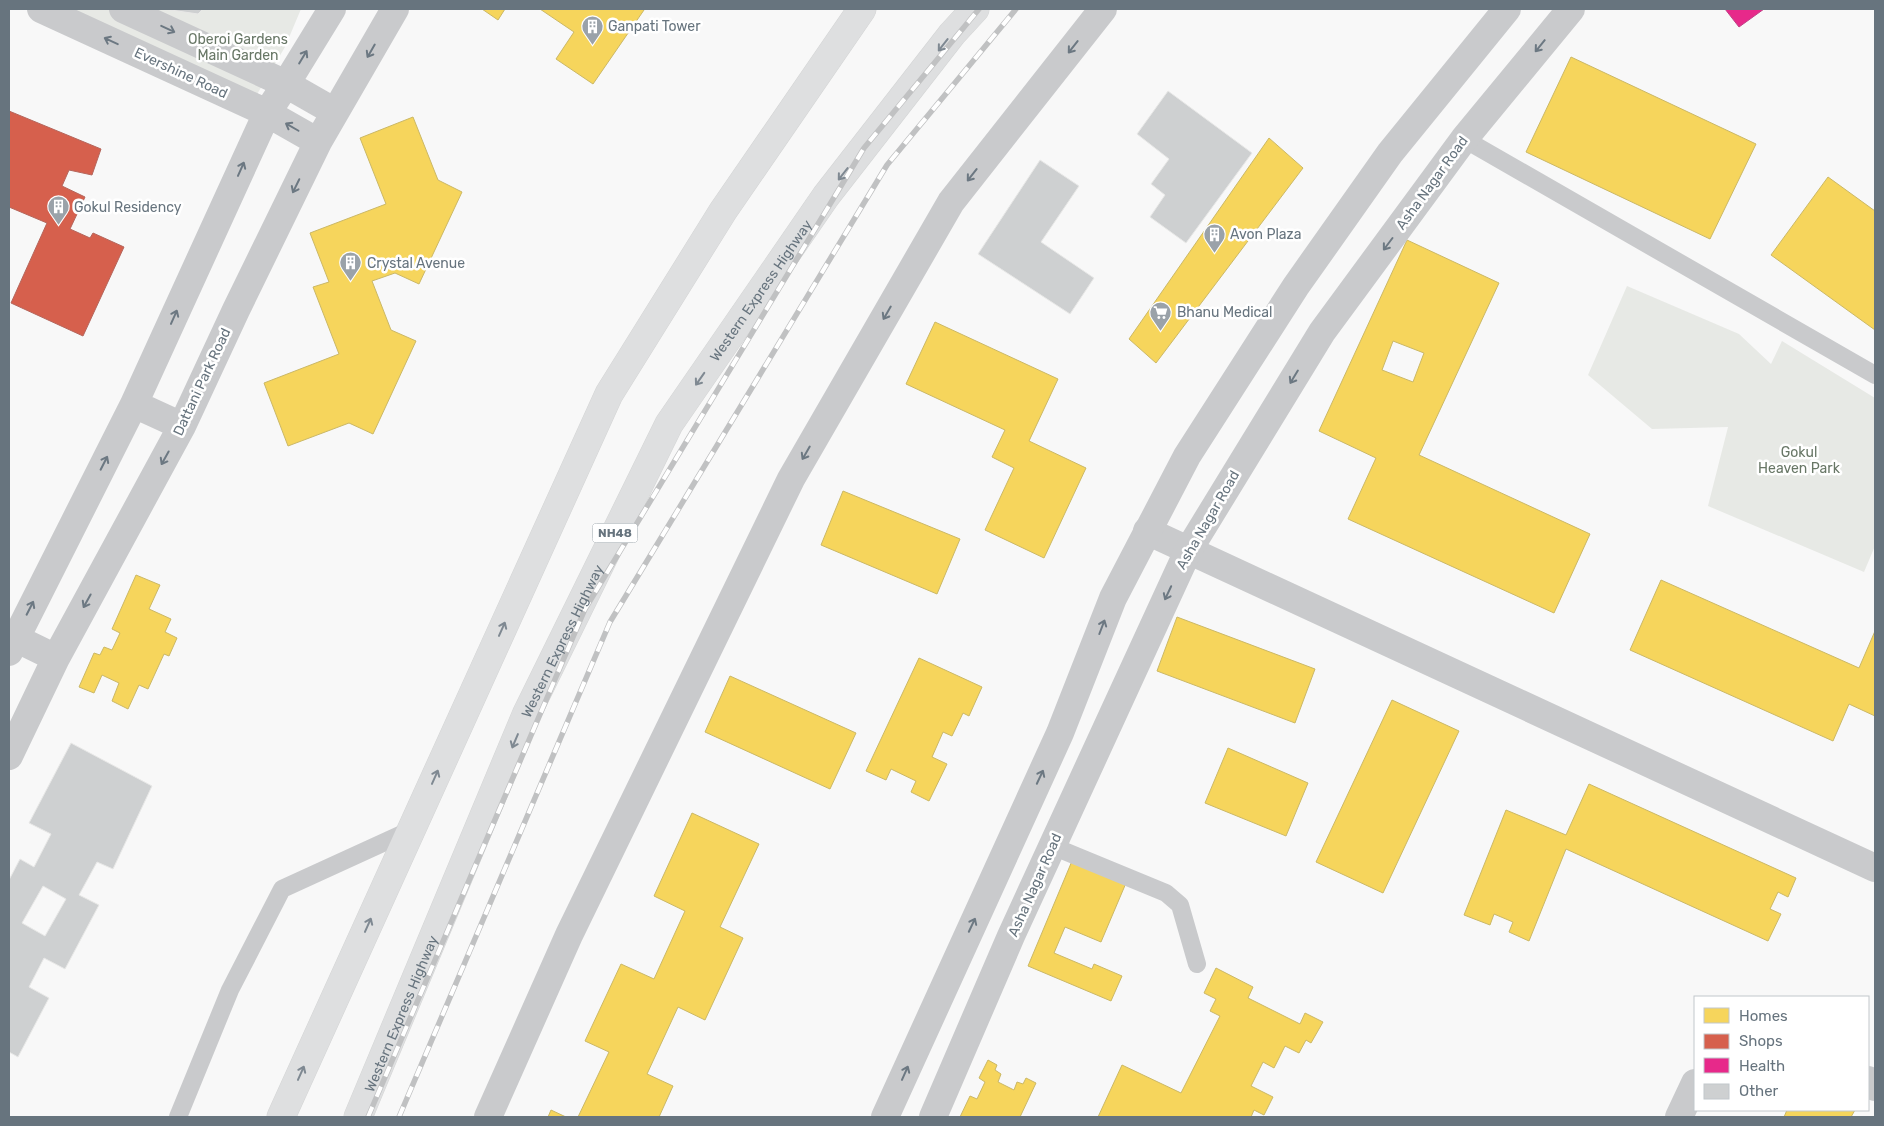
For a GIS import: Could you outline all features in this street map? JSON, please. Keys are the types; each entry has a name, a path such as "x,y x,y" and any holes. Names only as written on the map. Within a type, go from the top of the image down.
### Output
{"highway":[{"path":"281,1117 609,394 723,212 862,9"},
{"name":"Western Express Highway","path":"358,1117 526,715 669,424 826,196 952,34 975,9"}],"street":[{"name":"Evershine Road","path":"41,9 266,113 318,142"},
{"path":"123,9 286,84 336,112"},
{"path":"56,658 12,645 134,404 266,113 332,9"},
{"name":"Dattani Park Road","path":"9,756 56,658 182,426 318,142 395,9"},
{"path":"488,1117 569,935 791,480 951,202 1103,9"},
{"path":"885,1117 1060,733 1113,598 1187,456 1296,286 1390,153 1507,9"},
{"name":"Asha Nagar Road","path":"933,1117 1052,846 1188,551 1322,332 1464,139 1572,9"},
{"path":"134,404 182,426"},
{"path":"1147,531 1875,868"},
{"path":"1679,1117 1694,1085"}],"lane":[{"path":"1464,139 1875,375"},
{"path":"178,1117 230,990 282,889 411,830"},
{"path":"1052,846 1166,893 1180,905 1197,964"}],"green space":[{"name":"Oberoi Gardens Main Garden","path":"58,9 301,9 285,47 256,96"},
{"name":"Gokul Heaven Park","path":"1627,286 1739,334 1771,364 1782,341 1875,398 1875,546 1864,572 1708,506 1728,427 1652,429 1588,375"}],"building: Homes":[{"path":"482,9 505,9 498,20"},
{"name":"Ganpati Tower","path":"540,9 644,10 593,84 556,59 574,32"},
{"path":"1571,57 1756,144 1710,239 1526,152"},
{"name":"Crystal Avenue","path":"413,117 438,180 462,192 419,284 395,273 372,281 391,330 416,341 373,434 349,423 288,446 264,383 339,354 313,287 329,282 310,233 386,204 360,138"},
{"name":"Avon Plaza","path":"1269,138 1303,168 1156,363 1129,339"},
{"path":"1828,177 1875,211 1875,330 1771,255"},
{"path":"1407,240 1499,283 1419,455 1590,534 1554,613 1348,519 1376,458 1319,431","holes":["1393,341 1424,353 1413,382 1382,370"]},
{"path":"935,322 1058,379 1029,441 1086,468 1044,558 985,530 1014,468 992,457 1005,430 906,384"},
{"path":"843,491 960,539 937,594 821,545"},
{"path":"136,575 160,585 149,609 171,619 165,632 177,638 169,656 164,654 148,689 139,685 128,709 112,701 119,683 102,675 94,693 79,687 94,653 100,655 104,647 112,650 120,633 112,629"},
{"path":"1661,580 1859,668 1875,631 1875,716 1849,704 1833,741 1630,650"},
{"path":"1177,617 1315,669 1295,723 1157,671"},
{"path":"919,658 982,687 969,716 963,713 952,736 943,732 932,757 947,764 929,801 911,792 916,781 891,769 886,780 866,771"},
{"path":"730,676 856,733 830,789 705,732"},
{"path":"1392,700 1459,731 1383,893 1316,862"},
{"path":"1228,748 1308,783 1286,836 1205,803"},
{"path":"1589,784 1796,878 1788,897 1778,892 1770,909 1781,914 1768,941 1566,849 1529,941 1509,932 1513,922 1494,914 1490,925 1464,915 1506,810 1566,835"},
{"path":"692,813 759,844 720,927 743,938 705,1020 678,1007 647,1074 673,1086 659,1117 578,1117 609,1052 585,1041 621,964 654,979 685,911 654,896"},
{"path":"1072,861 1126,883 1101,942 1065,927 1054,953 1092,969 1094,964 1122,976 1111,1001 1028,966"},
{"path":"1216,968 1253,987 1248,998 1300,1024 1305,1013 1323,1022 1311,1043 1306,1040 1299,1053 1285,1046 1274,1068 1263,1062 1251,1086 1273,1097 1264,1115 1254,1110 1251,1117 1098,1117 1122,1065 1181,1093 1220,1016 1210,1011 1216,999 1204,993"},
{"path":"988,1060 997,1065 995,1070 1001,1074 998,1082 1014,1090 1017,1082 1023,1084 1026,1078 1036,1083 1020,1117 960,1117 970,1096 977,1099 985,1082 979,1078"},
{"path":"551,1110 566,1117 548,1117"},
{"path":"1787,1111 1854,1111 1851,1117 1784,1117"}],"building: Shops":[{"name":"Gokul Residency","path":"9,111 101,149 92,175 69,170 62,186 85,197 70,229 90,238 93,233 124,247 83,336 11,303 47,223 9,207"}],"building: Health":[{"path":"1725,9 1764,9 1739,27"}],"building: Other":[{"path":"164,9 203,9 198,14"},
{"path":"1168,91 1252,153 1186,243 1150,217 1165,195 1151,184 1169,159 1137,134"},
{"path":"1040,160 1079,186 1041,242 1094,278 1070,314 978,254"},
{"path":"71,743 152,786 113,869 97,862 79,895 99,905 65,969 44,958 29,987 49,998 18,1057 9,1052 9,880 20,859 34,867 51,834 29,823","holes":["43,886 66,899 45,936 22,923"]}],"railway":[{"path":"368,1117 585,609 864,148 979,9"},
{"path":"399,1117 610,622 887,165 1016,9"}],"place":[{"name":"Ganpati Tower","path":"592,45"},
{"name":"Gokul Residency","path":"58,226"},
{"name":"Avon Plaza","path":"1214,253"},
{"name":"Crystal Avenue","path":"351,282"},
{"name":"Bhanu Medical","path":"1161,331"}]}
